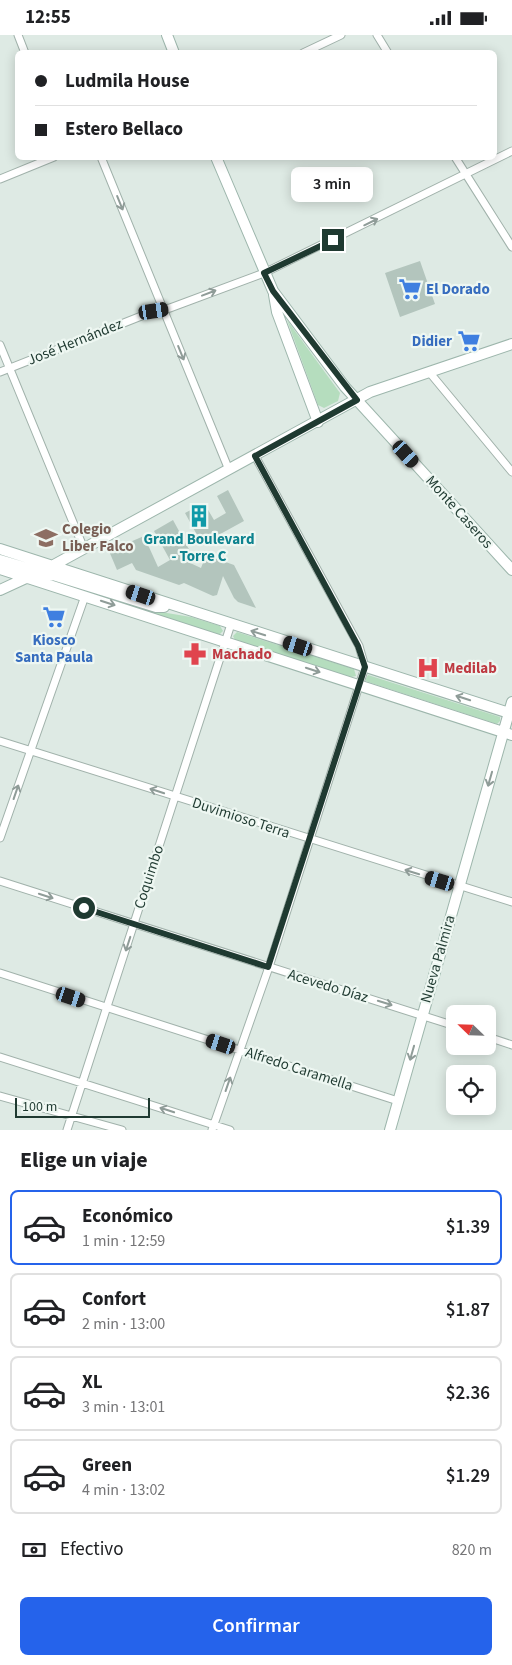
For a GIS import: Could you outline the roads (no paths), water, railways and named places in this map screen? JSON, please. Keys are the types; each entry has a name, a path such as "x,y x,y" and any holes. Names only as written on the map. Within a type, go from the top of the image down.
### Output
{"street":[{"path":"18,35 24,50"},
{"path":"167,35 173,50"},
{"path":"309,50 341,35"},
{"path":"376,35 386,50"},
{"name":"José Hernández","path":"497,158 512,151"},
{"path":"0,179 47,160"},
{"path":"102,160 229,469"},
{"name":"Monte Caseros","path":"217,160 273,291 357,400 512,570"},
{"path":"457,160 512,247"},
{"name":"José Hernández","path":"0,372 154,311 264,273 494,160"},
{"name":"Monte Caseros","path":"273,291 277,312 318,422"},
{"path":"0,590 28,579 370,393 512,344"},
{"path":"0,345 84,549"},
{"path":"430,373 512,471"},
{"path":"213,1127 310,840 365,667 358,646 255,456"},
{"path":"0,549 510,713"},
{"path":"0,560 30,569 52,566"},
{"path":"0,569 508,733"},
{"path":"28,579 53,575 156,607 176,607"},
{"path":"0,838 85,596"},
{"name":"Coquimbo","path":"67,1130 231,624"},
{"name":"Nueva Palmira","path":"390,1130 458,887 508,733 512,703"},
{"name":"Duvimioso Terra","path":"0,741 458,887 512,902"},
{"name":"Acevedo Díaz","path":"0,881 446,1023"},
{"name":"Alfredo Caramella","path":"0,973 398,1101"},
{"path":"496,1040 512,1045"},
{"path":"0,1057 213,1127 230,1130"},
{"path":"0,1096 122,1130"}],"place":[{"name":"El Dorado","path":"410,289"},
{"name":"Didier","path":"469,341"},
{"name":"Grand Boulevard - Torre C","path":"199,516"},
{"name":"Colegio Liber Falco","path":"46,538"},
{"name":"Kiosco Santa Paula","path":"54,617"},
{"name":"Machado","path":"195,654"},
{"name":"Medilab","path":"428,668"}]}
